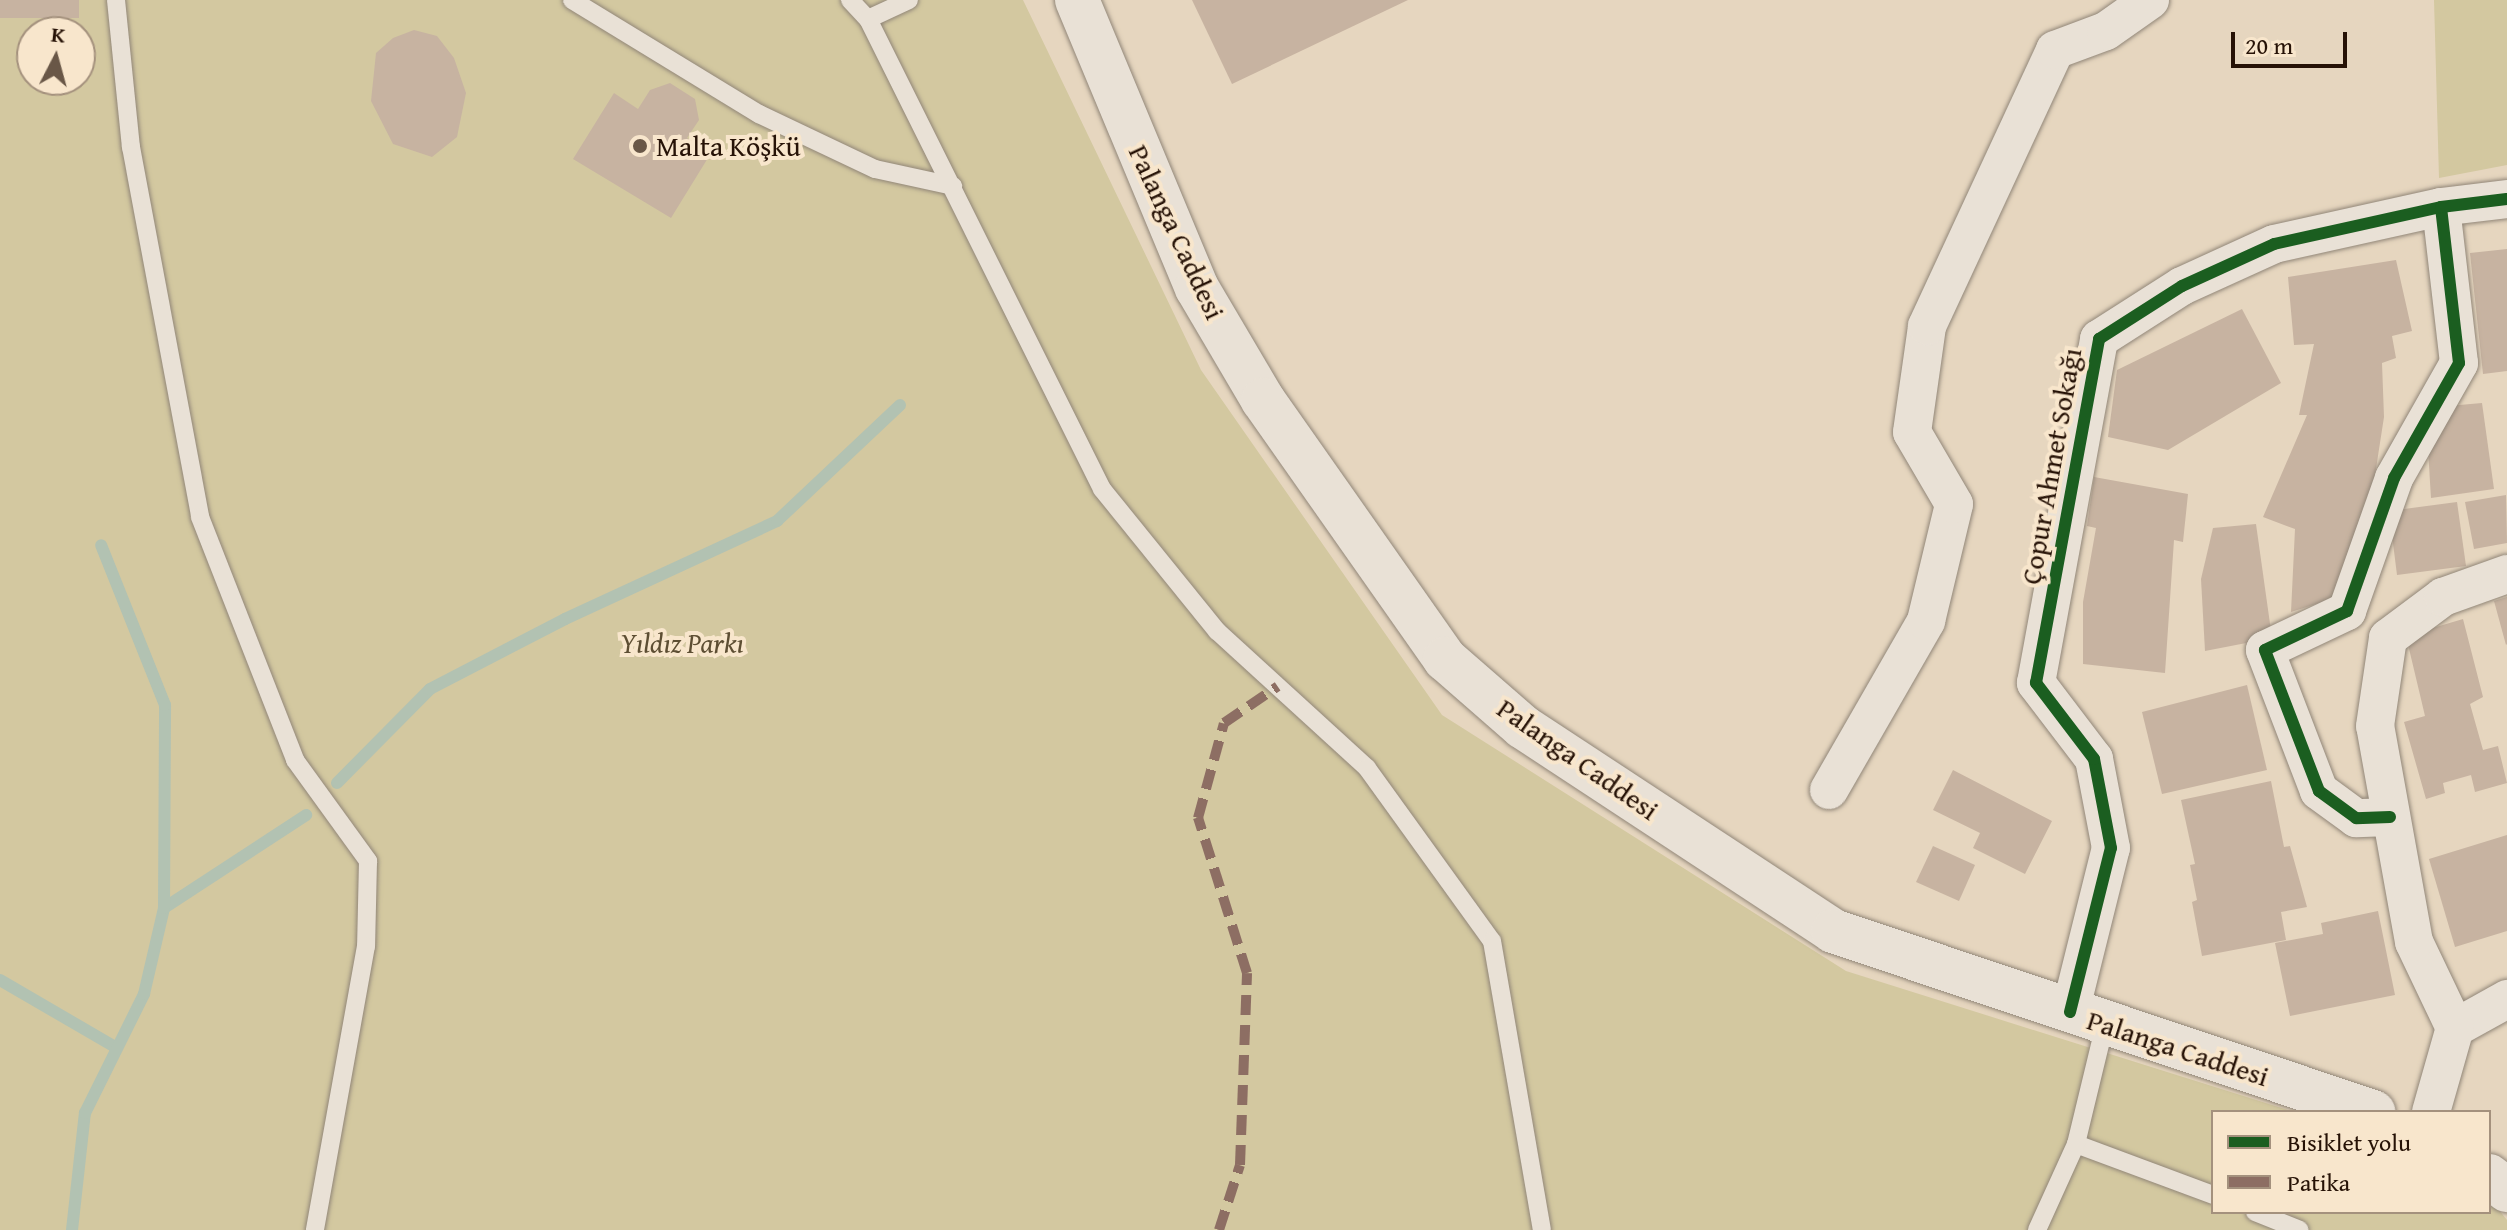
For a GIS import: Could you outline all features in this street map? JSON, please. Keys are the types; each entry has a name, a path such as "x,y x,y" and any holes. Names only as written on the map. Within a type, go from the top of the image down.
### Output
{"main road":[{"name":"Palanga Caddesi","path":"1077,0 1197,288 1263,400 1445,659 1523,727 1833,931 2367,1110"},
{"path":"2491,1178 2507,1190"}],"street":[{"path":"1829,790 1926,621 1954,504 1912,432 1927,326 2055,50 2106,31 2150,0"},
{"name":"Çopur Ahmet Sokağı","path":"2087,1018 2111,848 2094,759 2036,683 2099,339 2182,286 2274,244 2441,207 2507,199"},
{"path":"2390,817 2356,818 2319,791 2265,650 2347,611 2394,478 2459,363 2441,207"},
{"path":"2432,1110 2455,1028 2414,942 2375,726 2388,638 2443,597 2507,574"},
{"path":"2455,1028 2507,999"}],"lane":[{"path":"116,0 131,147 200,517 295,760 368,861 366,946 315,1230"},
{"path":"572,0 759,114 875,169 953,186"},
{"path":"850,0 868,19 1102,489 1217,631 1367,768 1492,941 1542,1230"},
{"path":"868,19 909,0"},
{"path":"2037,1230 2076,1144 2087,1018"},
{"path":"2076,1144 2211,1194"},
{"path":"2260,1214 2300,1230"}],"green space":[{"name":"Yıldız Parkı","path":"0,0 1023,0 1201,370 1442,715 1846,971 2288,1110 2211,1110 2211,1214 2491,1214 2491,1200 2507,1220 2507,1230 0,1230"},
{"path":"2434,0 2507,0 2507,165 2439,178"}],"building":[{"path":"0,0 79,0 79,16 0,18"},
{"path":"1192,0 1408,0 1232,84"},
{"path":"414,30 437,36 454,58 466,93 457,137 432,157 393,144 371,101 376,53 393,38"},
{"name":"Malta Köşkü","path":"670,83 695,99 699,120 687,138 711,153 671,218 573,159 614,93 638,109 650,90"},
{"path":"2507,249 2507,371 2483,374 2470,253"},
{"path":"2396,260 2412,331 2392,336 2396,358 2382,363 2384,417 2371,501 2335,598 2291,612 2295,529 2263,517 2307,415 2299,415 2314,344 2294,345 2288,277"},
{"path":"2242,309 2281,383 2168,450 2108,437 2117,370"},
{"path":"2482,403 2494,489 2431,498 2428,449 2448,406"},
{"path":"2094,477 2188,494 2183,542 2174,540 2165,673 2083,664 2083,602 2096,528 2087,526"},
{"path":"2506,495 2507,543 2474,549 2465,502"},
{"path":"2457,502 2466,566 2397,575 2389,511"},
{"path":"2256,524 2272,638 2205,651 2201,579 2213,528"},
{"path":"2507,597 2507,644 2506,645 2494,601"},
{"path":"2463,619 2483,697 2470,704 2483,750 2498,746 2507,783 2475,792 2471,775 2443,783 2445,793 2426,799 2404,722 2425,716 2406,636"},
{"path":"2247,685 2267,770 2162,794 2142,712"},
{"path":"1953,770 2052,821 2025,874 1973,848 1980,833 1933,810"},
{"path":"2271,781 2284,847 2290,846 2307,907 2281,912 2286,940 2202,956 2192,902 2197,900 2190,865 2195,864 2181,800"},
{"path":"2507,835 2507,931 2455,947 2429,859"},
{"path":"1933,846 1975,865 1959,901 1916,882"},
{"path":"2378,911 2395,995 2290,1016 2275,943 2323,934 2321,923"}],"waterway":[{"path":"337,783 430,689 565,619 777,521 900,405"},
{"path":"72,1230 85,1113 144,994 164,908 165,705 101,545"},
{"path":"164,908 306,815"},
{"path":"0,980 117,1048"}],"marked path":[{"path":"1219,1230 1240,1165 1247,973 1198,818 1224,723 1278,686"}],"cycle path":[{"path":"2070,1012 2111,848 2094,759 2036,683 2099,339 2182,286 2274,244 2441,207 2507,199"},
{"path":"2390,817 2356,818 2319,791 2265,650 2347,611 2394,478 2459,363 2441,207"}],"place":[{"name":"Malta Köşkü","path":"640,146"}]}
